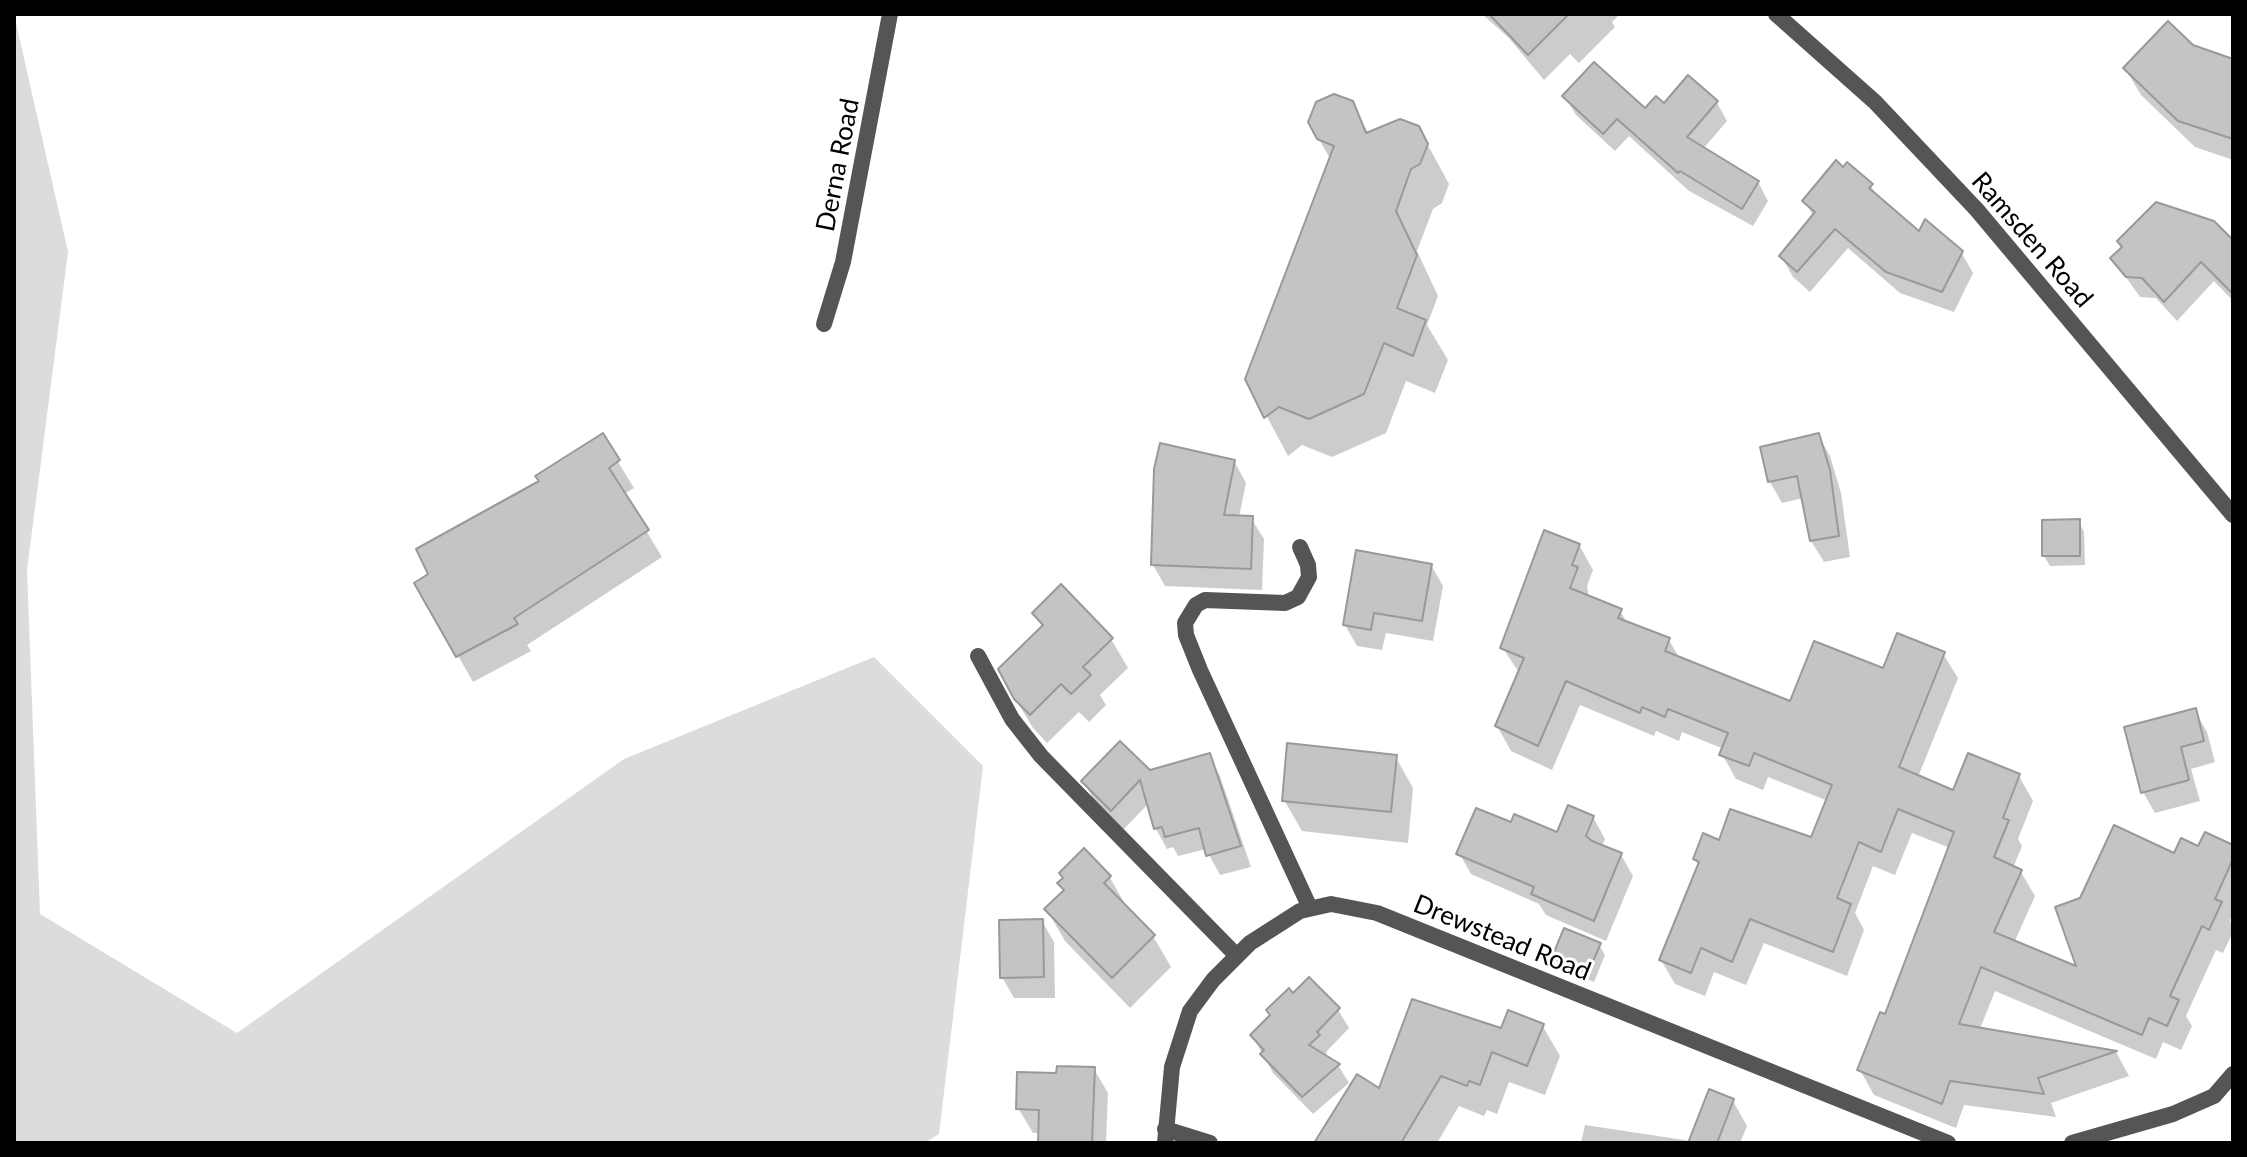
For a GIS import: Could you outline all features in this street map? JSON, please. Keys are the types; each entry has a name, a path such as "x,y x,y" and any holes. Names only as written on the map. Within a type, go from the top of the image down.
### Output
{"street":[{"name":"Derna Road","path":"824,324 852,223 890,14"},
{"name":"Ramsden Road","path":"1776,14 1875,102 1977,210 2233,515"},
{"path":"1300,547 1308,565 1309,577 1298,597 1285,603 1205,600 1196,605 1185,623 1186,635 1200,670 1310,908"},
{"path":"978,656 1012,719 1041,756 1237,956"},
{"name":"Drewstead Road","path":"1165,1136 1172,1067 1190,1011 1237,956 1278,922 1310,908 1331,904 1377,913 1948,1143"},
{"path":"2072,1143 2173,1114 2214,1096 2233,1074"},
{"path":"1165,1136 1210,1143"}],"shaded area":[{"path":"14,14 68,252 27,570 40,914 237,1033 624,759 874,657 983,766 939,1134 925,1143 14,1143"}],"building":[{"path":"1489,14 1569,14 1528,55"},
{"path":"2168,21 2193,45 2233,59 2233,139 2178,121 2123,68"},
{"path":"1594,62 1645,108 1656,96 1664,103 1688,75 1718,101 1687,137 1759,181 1742,209 1680,171 1678,173 1617,119 1603,134 1562,96"},
{"path":"1334,94 1353,101 1366,133 1400,119 1419,126 1428,144 1420,164 1411,169 1396,211 1417,255 1397,308 1426,320 1413,356 1384,343 1364,394 1309,419 1279,407 1264,418 1245,379 1334,146 1317,139 1308,122 1316,102"},
{"path":"1836,160 1843,167 1847,162 1873,184 1869,188 1919,231 1925,219 1963,251 1942,292 1886,272 1835,229 1797,272 1779,256 1815,212 1802,201"},
{"path":"2156,202 2214,221 2233,240 2233,294 2201,262 2164,302 2142,278 2126,277 2110,258 2122,247 2117,241"},
{"path":"603,433 620,460 609,468 649,530 514,618 518,624 456,657 414,583 428,574 416,549 539,481 535,476"},
{"path":"1819,433 1830,470 1839,536 1810,541 1797,476 1768,482 1760,447"},
{"path":"1160,443 1235,460 1224,515 1253,516 1251,569 1151,565 1154,469"},
{"path":"2080,519 2080,556 2042,556 2042,520"},
{"path":"1544,530 1580,544 1572,565 1578,567 1570,588 1622,609 1618,618 1670,638 1665,651 1790,701 1814,641 1883,668 1897,633 1945,652 1899,767 1953,790 1968,753 2020,774 2003,818 2009,820 1994,857 2022,870 1994,932 2076,966 2055,907 2080,898 2114,825 2174,853 2181,838 2198,846 2205,832 2233,845 2233,859 2215,899 2222,902 2209,930 2202,926 2170,996 2179,1000 2167,1026 2149,1018 2142,1035 1981,967 1959,1024 2117,1051 2038,1078 2044,1094 1950,1081 1942,1104 1857,1070 1880,1012 1885,1014 1954,832 1898,809 1881,852 1859,842 1837,898 1851,904 1833,952 1750,919 1732,962 1701,948 1691,973 1659,960 1699,862 1693,859 1703,833 1719,840 1730,809 1811,837 1832,785 1754,753 1749,766 1719,755 1728,733 1668,709 1665,717 1642,707 1640,713 1566,681 1538,746 1495,726 1524,658 1500,648"},
{"path":"1356,550 1432,564 1422,621 1374,613 1371,630 1343,625"},
{"path":"1061,584 1113,638 1083,667 1091,675 1071,694 1061,684 1030,715 1014,699 998,669 1043,625 1032,613"},
{"path":"2196,708 2204,741 2181,747 2189,780 2141,793 2124,727"},
{"path":"1120,741 1150,770 1210,753 1241,846 1206,856 1199,828 1165,837 1162,827 1154,829 1140,780 1111,811 1081,781"},
{"path":"1287,743 1397,755 1391,812 1282,801"},
{"path":"1568,805 1594,816 1586,836 1622,853 1594,921 1531,894 1534,887 1456,854 1476,808 1511,822 1514,814 1557,832"},
{"path":"1084,848 1111,876 1104,883 1155,935 1112,978 1044,909 1064,890 1057,883 1063,878 1059,873"},
{"path":"1043,919 1044,977 1000,978 999,920"},
{"path":"1564,928 1601,943 1588,973 1552,957"},
{"path":"1309,977 1340,1008 1309,1045 1340,1064 1302,1097 1260,1054 1264,1050 1250,1035 1270,1015 1266,1010 1289,988 1293,993"},
{"path":"1412,999 1501,1028 1508,1010 1544,1024 1527,1066 1492,1052 1480,1085 1469,1081 1467,1086 1441,1076 1401,1143 1314,1143 1357,1074 1379,1088"},
{"path":"1057,1066 1095,1067 1092,1143 1038,1143 1039,1110 1016,1109 1017,1072 1056,1073"},
{"path":"1709,1089 1734,1099 1717,1143 1688,1143"}]}
